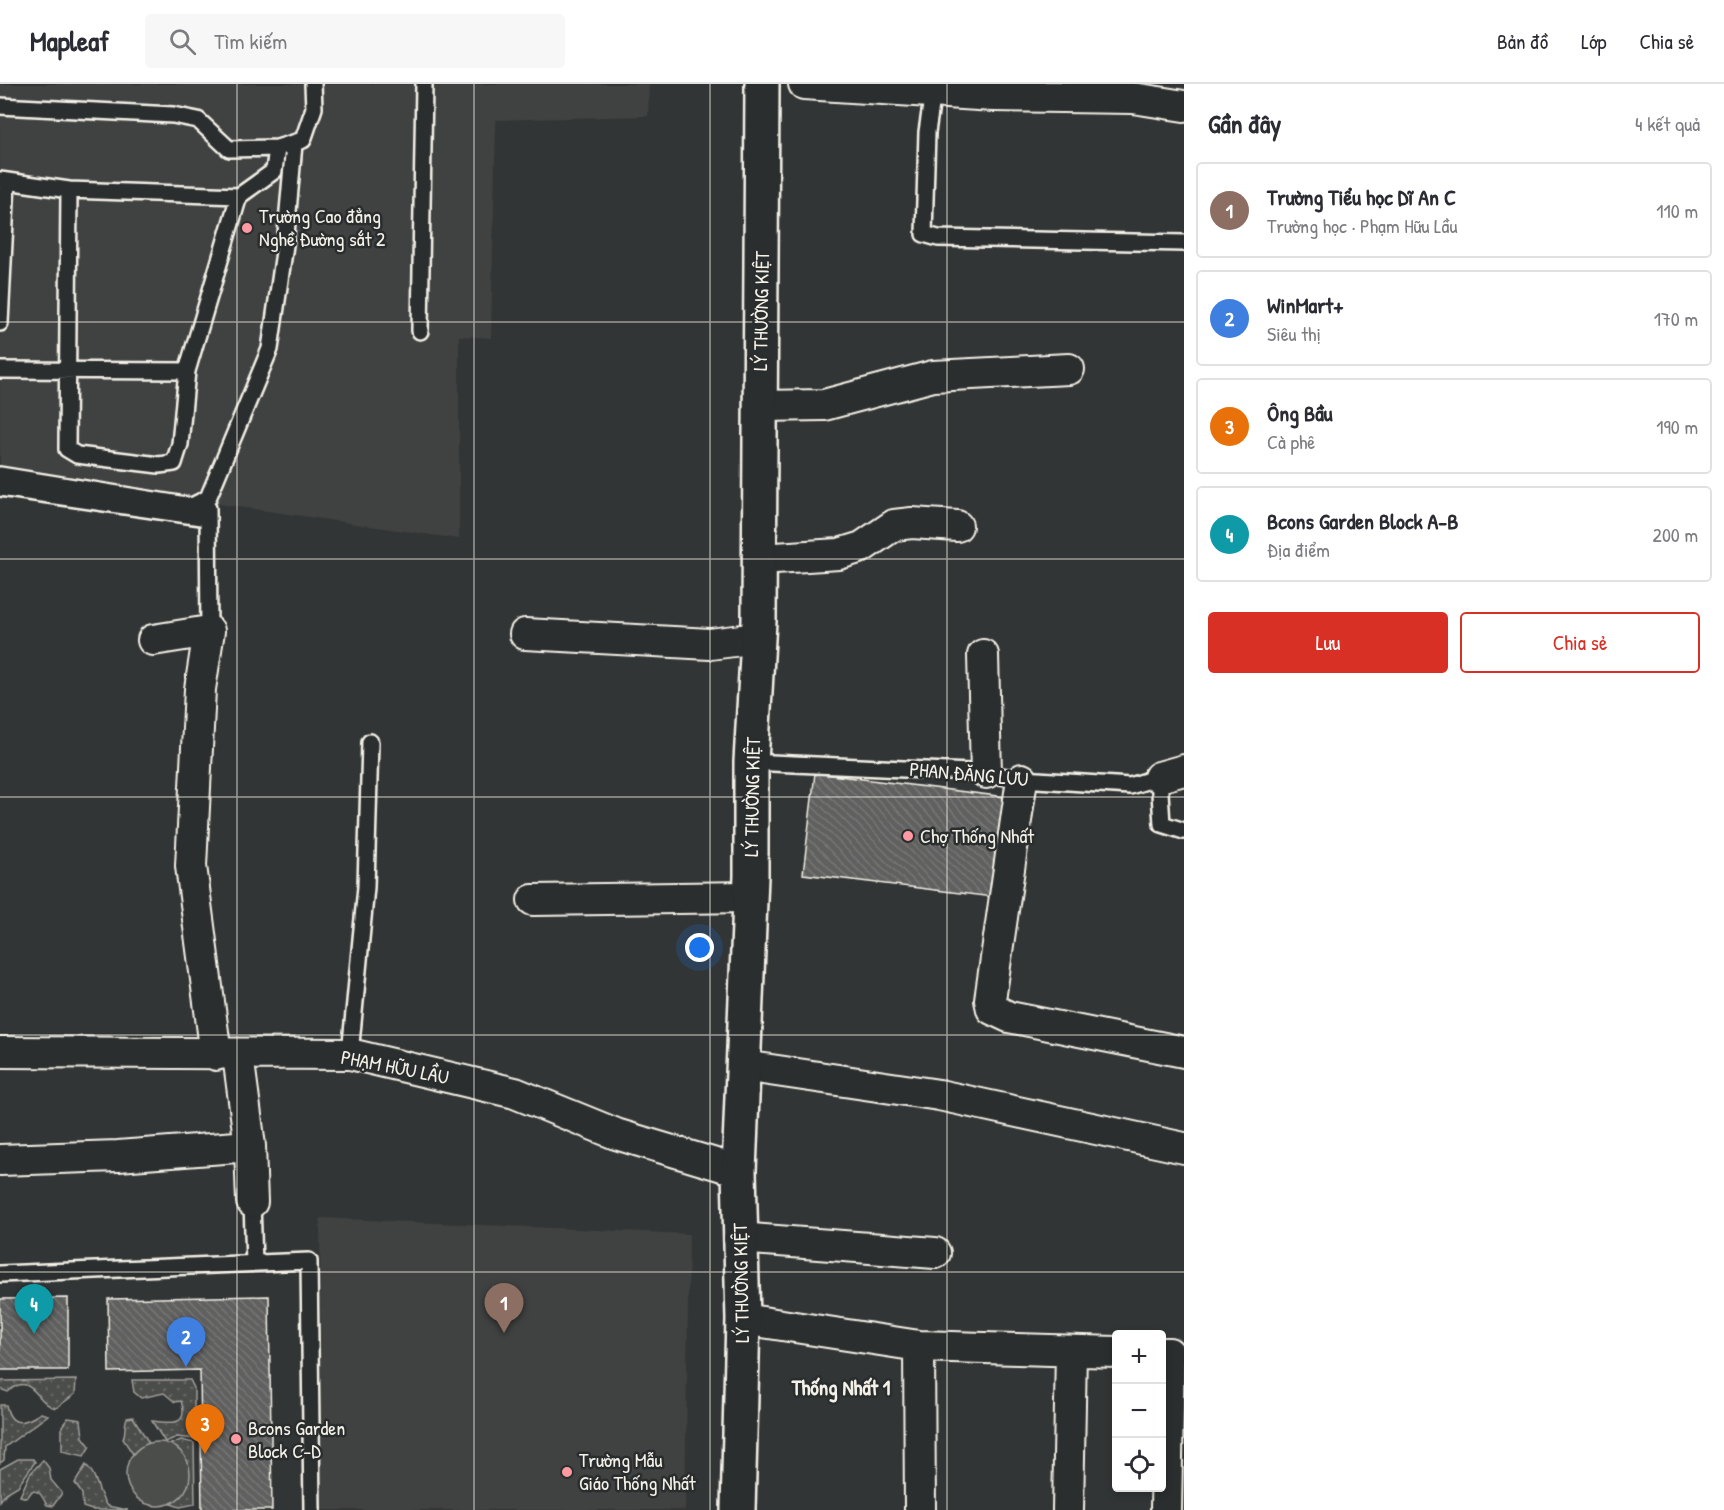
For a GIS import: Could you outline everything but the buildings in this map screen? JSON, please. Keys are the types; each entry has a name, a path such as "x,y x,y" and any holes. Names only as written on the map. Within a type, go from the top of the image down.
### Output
{"main road":[{"name":"LÝ THƯỜNG KIỆT","path":"738,1510 742,1319 739,1238 740,1171 750,897 751,762 758,638 762,84"}],"street":[{"path":"804,84 933,92 1133,98 1184,106"},
{"path":"760,406 824,405 933,376 1069,369"},
{"path":"759,559 839,554 862,547 894,525 912,523 957,526"},
{"path":"153,640 209,631 200,689 191,866 227,1055 250,1146 252,1202"},
{"path":"525,634 710,644 758,638"},
{"path":"983,655 986,773"},
{"path":"1022,779 990,1000 992,1009 1009,1017 1184,1052"},
{"path":"533,900 750,897"},
{"name":"PHẠM HỮU LẦU","path":"0,1052 350,1054 515,1093 616,1134 740,1171"},
{"path":"743,1066 939,1095 1184,1148"},
{"path":"0,1160 118,1156 250,1146"},
{"path":"739,1238 935,1253"},
{"path":"742,1319 919,1346 1112,1352"},
{"path":"919,1346 920,1510"},
{"path":"1068,1510 1071,1351"},
{"path":"1166,1510 1171,1353"}],"lane":[{"path":"0,106 172,116 198,120 229,149 277,147 303,140 314,108 313,84"},
{"path":"420,331 424,84"},
{"path":"933,92 927,132 924,234 938,238 1184,243"},
{"path":"209,631 208,498 270,349 285,245 294,144"},
{"path":"0,323 4,180 69,190 239,196 274,171 277,147"},
{"path":"69,190 67,449 77,455 159,465 174,463 180,444 187,371 239,196"},
{"path":"0,370 187,371"},
{"path":"0,475 192,506 208,498"},
{"path":"0,488 208,518"},
{"path":"350,1054 366,887 370,742"},
{"name":"PHAN ĐĂNG LƯU","path":"751,762 986,773 1022,779 1130,786 1171,773"},
{"path":"1171,773 1162,824 1169,829 1184,831"},
{"path":"252,1202 254,1263"},
{"path":"0,1274 309,1261 312,1510"}],"shaded area":[{"name":"Trường Cao đẳng Nghề Đường sắt 2","path":"0,84 649,84 648,116 496,120 491,338 459,336 459,539 0,472"},
{"path":"320,1218 689,1234 685,1510 322,1510"},
{"path":"76,1380 75,1394 56,1408 49,1406 29,1386 16,1386 8,1392 0,1389 0,1381"},
{"path":"132,1380 190,1380 194,1388 194,1439 177,1437 165,1442 152,1421 175,1422 180,1420 183,1410 181,1401 175,1402 164,1393 141,1398 134,1392"},
{"path":"0,1405 6,1405 12,1418 20,1422 41,1413 48,1415 5,1447 4,1460 0,1463"},
{"path":"133,1417 149,1443 133,1454 123,1439 127,1418"},
{"path":"68,1418 81,1420 83,1437 90,1446 84,1456 62,1451 62,1426"},
{"path":"181,1440 194,1443 195,1504 180,1507 171,1504 174,1502 171,1444"},
{"path":"152,1442 164,1442 181,1451 188,1462 190,1474 188,1486 181,1497 164,1506 152,1506 140,1501 131,1492 126,1480 126,1468 131,1456 140,1447"},
{"path":"18,1459 33,1459 35,1462 18,1486 6,1493 0,1501 0,1469"},
{"path":"43,1460 49,1468 51,1480 62,1493 53,1506 47,1505 41,1495 35,1491 32,1491 27,1498 20,1496 30,1474"},
{"path":"86,1465 93,1474 107,1506 128,1510 92,1510 83,1507 82,1494 75,1483"}],"place":[{"name":"Trường Cao đẳng Nghề Đường sắt 2","path":"247,228"},
{"name":"Chợ Thống Nhất","path":"908,836"},
{"name":"Trường Tiểu học Dĩ An C","path":"504,1333"},
{"name":"Bcons Garden Block A-B","path":"34,1334"},
{"name":"WinMart+","path":"186,1367"},
{"name":"Bcons Garden Block C-D","path":"236,1439"},
{"name":"Ông Bầu","path":"205,1454"},
{"name":"Trường Mẫu Giáo Thống Nhất","path":"567,1472"}],"district":[{"name":"Thống Nhất 1","path":"841,1388"}]}
